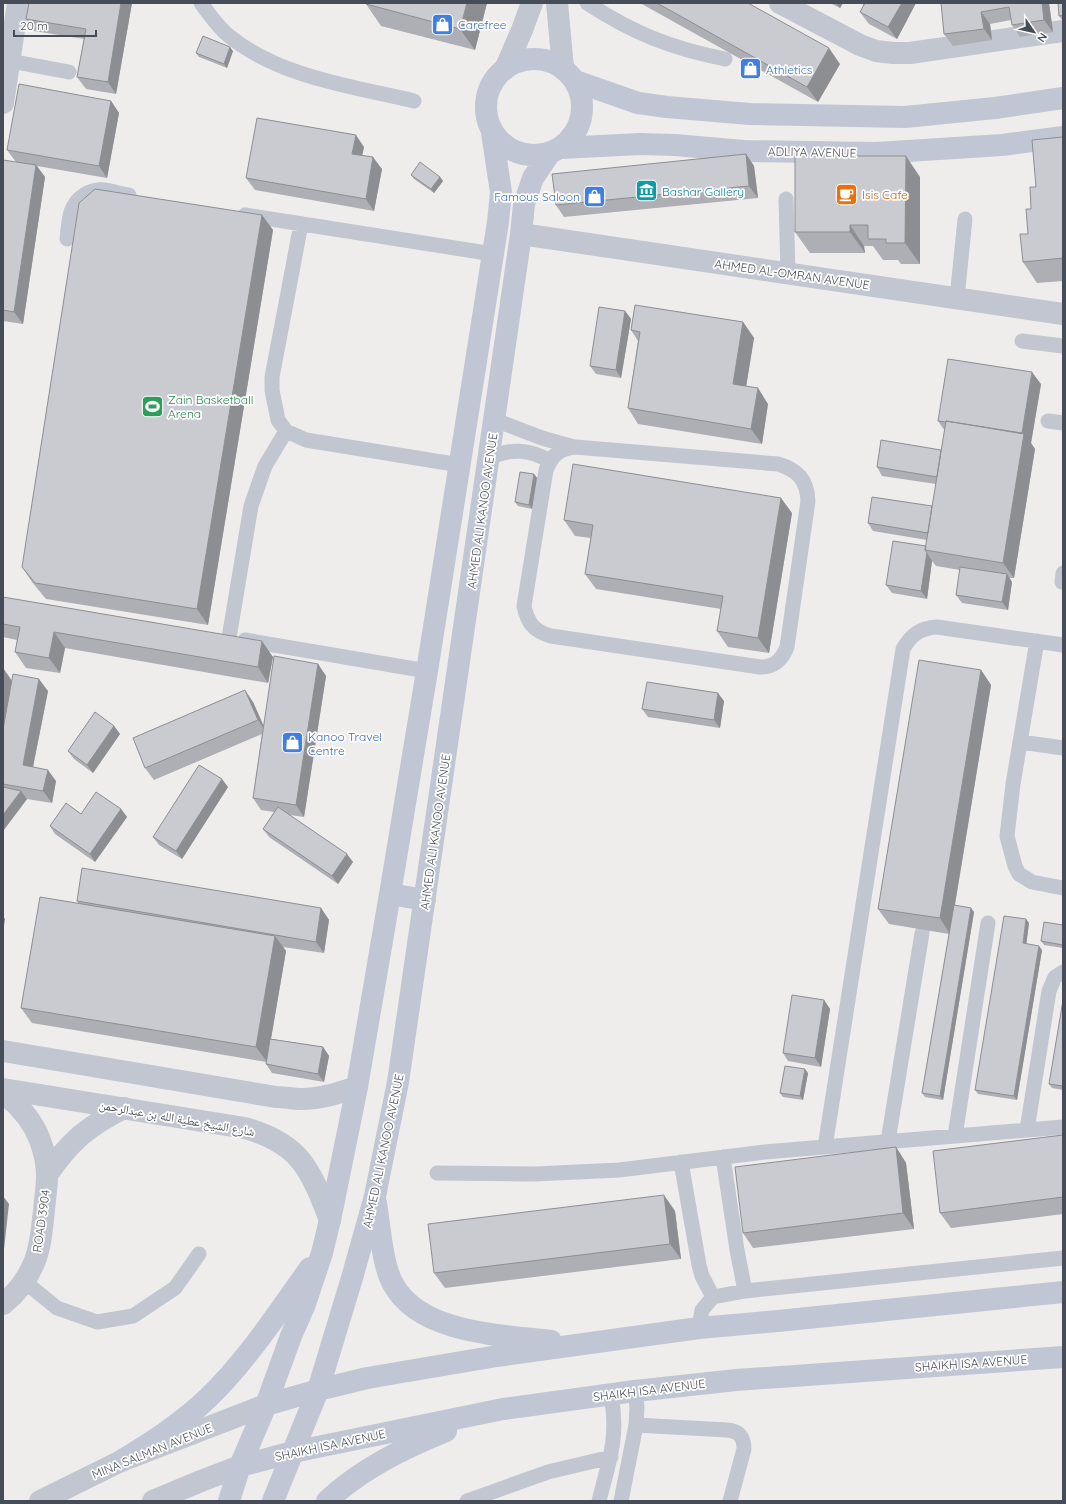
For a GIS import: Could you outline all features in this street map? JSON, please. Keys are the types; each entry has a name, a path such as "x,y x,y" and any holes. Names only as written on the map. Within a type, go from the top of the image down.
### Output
{"main road":[{"path":"229,1501 240,1466 266,1405 291,1336 305,1304 322,1253 357,1087 427,671 493,254 501,192 492,133 487,120 485,105 488,91 495,78 506,67 520,60 535,58 550,61 569,75 638,103 750,114 905,117 995,108 1063,98"},
{"path":"492,133 501,144 512,151 524,155 537,156 556,150 572,137 579,124 583,110 581,95 569,75"},
{"name":"ADLIYA AVENUE","path":"556,150 640,144 675,145 744,151 876,153 1002,145 1063,137"},
{"name":"AHMED ALI KANOO AVENUE","path":"273,1501 318,1390 375,1196 398,1082 490,458 522,234 524,204 534,178 556,150"},
{"path":"390,894 425,900"},
{"path":"375,1196 386,1263 393,1284 405,1301 423,1314 448,1324 477,1332 584,1345"},
{"path":"121,1461 160,1437 181,1422 208,1399 230,1376 322,1253"},
{"path":"266,1405 367,1378 497,1356 699,1328 1063,1292"},
{"name":"SHAIKH ISA AVENUE","path":"240,1466 293,1452 503,1408 634,1391 736,1380 1063,1357"},
{"path":"327,1501 357,1478 390,1456 420,1441 503,1408"}],"street":[{"path":"3,103 18,3"},
{"path":"506,67 532,3"},
{"path":"557,3 569,75"},
{"path":"780,3 860,45 876,51 893,53 910,53 1063,31"},
{"name":"AHMED AL-OMRAN AVENUE","path":"522,234 1063,314"},
{"path":"3,1051 301,1099 318,1098 357,1087"},
{"name":"شارع الشيخ عطية الله بن عبدالرحمن","path":"3,1089 245,1128 263,1133 296,1154 307,1168 313,1178 330,1220"},
{"name":"ROAD 3904","path":"3,1093 22,1111 32,1125 40,1141 45,1158 47,1175 40,1241 35,1262 25,1282 11,1298 3,1304"},
{"name":"ROAD 3904","path":"47,1175 63,1153 88,1128 105,1117 124,1108"},
{"name":"MINA SALMAN AVENUE","path":"40,1501 121,1461 266,1405"},
{"path":"153,1501 240,1466"}],"lane":[{"path":"201,3 214,21 228,35 264,58 287,69 311,77 414,101"},
{"path":"586,3 629,28 664,43 724,59"},
{"path":"10,61 69,72"},
{"path":"67,239 69,217 73,206 79,198 87,193 95,190 104,190 143,197"},
{"path":"786,199 788,273"},
{"path":"230,212 493,254"},
{"path":"957,298 965,219"},
{"path":"301,224 272,376 274,403 278,420 286,432 306,440 460,465"},
{"path":"1022,341 1063,346"},
{"path":"495,420 542,438 575,447 778,464 788,467 797,473 803,481 807,491 808,501 788,647 780,660 767,667 760,667 551,636 541,633 532,626 526,617 524,606 546,470 550,461 557,454 565,449 575,447"},
{"path":"229,638 251,506 265,466 286,432"},
{"path":"490,458 510,451 533,453 550,461"},
{"path":"826,1147 903,649 913,635 928,628 937,627 1063,645"},
{"path":"213,635 427,671"},
{"path":"1038,641 1013,784 1007,836 1012,858 1019,874 1032,882 1063,888"},
{"path":"1021,742 1063,748"},
{"path":"955,1136 988,923"},
{"path":"888,1141 922,933"},
{"path":"1027,1130 1049,991 1055,977 1063,972"},
{"path":"437,1173 543,1173 619,1170 764,1152 1063,1127"},
{"path":"723,1157 737,1250 745,1291"},
{"path":"682,1162 699,1265 702,1276 713,1297"},
{"path":"25,1282 57,1308 97,1322 133,1316 175,1288 199,1254"},
{"path":"699,1328 702,1310 713,1297 745,1291 1063,1258"},
{"path":"621,1501 636,1425 637,1408 634,1391"},
{"path":"599,1501 614,1436 615,1422 611,1395"},
{"path":"636,1425 727,1430 734,1431 740,1435 744,1442 744,1449 730,1501"},
{"path":"467,1501 548,1472 610,1457"}],"building":[{"path":"29,3 121,3 108,82 77,77 86,29 26,19"},
{"path":"366,3 467,3 460,29"},
{"path":"657,3 748,3 829,48 807,87"},
{"path":"865,3 902,3 888,27 860,12"},
{"path":"941,3 1042,3 1044,20 1012,25 1009,7 981,12 984,29 944,34"},
{"path":"1058,3 1063,3 1063,15 1059,16"},
{"path":"203,36 230,47 224,64 196,53"},
{"path":"19,84 111,101 99,166 7,150"},
{"path":"257,118 356,135 352,154 373,157 366,199 246,178"},
{"path":"1063,137 1063,258 1023,262 1020,234 1028,234 1026,209 1031,209 1030,187 1036,187 1032,140"},
{"path":"746,154 749,186 556,205 552,174"},
{"path":"795,156 906,156 905,243 886,243 886,239 868,239 868,225 850,225 850,232 795,232"},
{"path":"3,160 36,165 14,312 3,310"},
{"path":"420,162 440,177 431,189 411,175"},
{"name":"Zain Basketball Arena","path":"95,189 262,215 197,609 35,583 22,567 79,203"},
{"path":"635,305 743,322 733,384 758,388 751,429 628,408 640,332 631,330"},
{"path":"599,307 625,311 616,370 590,366"},
{"path":"948,359 1032,372 1022,433 938,421"},
{"path":"946,421 1024,434 1003,563 925,550"},
{"path":"881,440 941,450 937,477 877,467"},
{"path":"573,464 781,498 758,638 717,631 723,596 585,574 593,525 564,520"},
{"path":"520,472 534,474 529,505 515,502"},
{"path":"872,497 932,506 928,533 868,523"},
{"path":"893,541 926,546 925,550 927,553 921,591 886,585"},
{"path":"960,567 1007,574 1002,602 956,595"},
{"path":"3,597 262,641 258,667 54,632 49,658 15,652 20,627 3,624"},
{"name":"Kanoo Travel Centre","path":"274,656 318,664 296,805 253,798"},
{"path":"919,660 981,670 940,918 878,909"},
{"path":"13,674 39,679 23,765 48,770 43,791 3,784 3,729"},
{"path":"647,682 718,693 714,720 642,709"},
{"path":"245,690 258,720 145,768 133,738"},
{"path":"95,712 114,726 87,765 68,751"},
{"path":"199,765 222,779 176,851 153,837"},
{"path":"3,787 21,791 3,815"},
{"path":"96,792 121,809 90,854 50,826 66,803 81,814"},
{"path":"278,807 347,854 332,876 263,829"},
{"path":"82,868 321,908 316,942 77,901"},
{"path":"40,897 275,936 256,1047 21,1008"},
{"path":"954,905 971,908 940,1096 922,1093"},
{"path":"1004,916 1026,919 1023,943 1039,946 1014,1096 975,1090"},
{"path":"1044,922 1063,925 1063,945 1041,941"},
{"path":"792,995 824,1000 815,1058 783,1053"},
{"path":"1063,1000 1063,1086 1049,1084"},
{"path":"270,1039 323,1047 318,1074 266,1064"},
{"path":"785,1066 805,1069 800,1096 780,1093"},
{"path":"1063,1135 1063,1197 940,1213 933,1151"},
{"path":"896,1147 903,1213 743,1233 735,1167"},
{"path":"664,1195 670,1244 434,1273 428,1224"}],"place":[{"name":"Carefree","path":"442,24"},
{"name":"Athletics","path":"750,69"},
{"name":"Bashar Gallery","path":"646,191"},
{"name":"Isis Cafe","path":"847,194"},
{"name":"Famous Saloon","path":"595,196"},
{"name":"Zain Basketball Arena","path":"152,406"},
{"name":"Kanoo Travel Centre","path":"293,743"}]}
